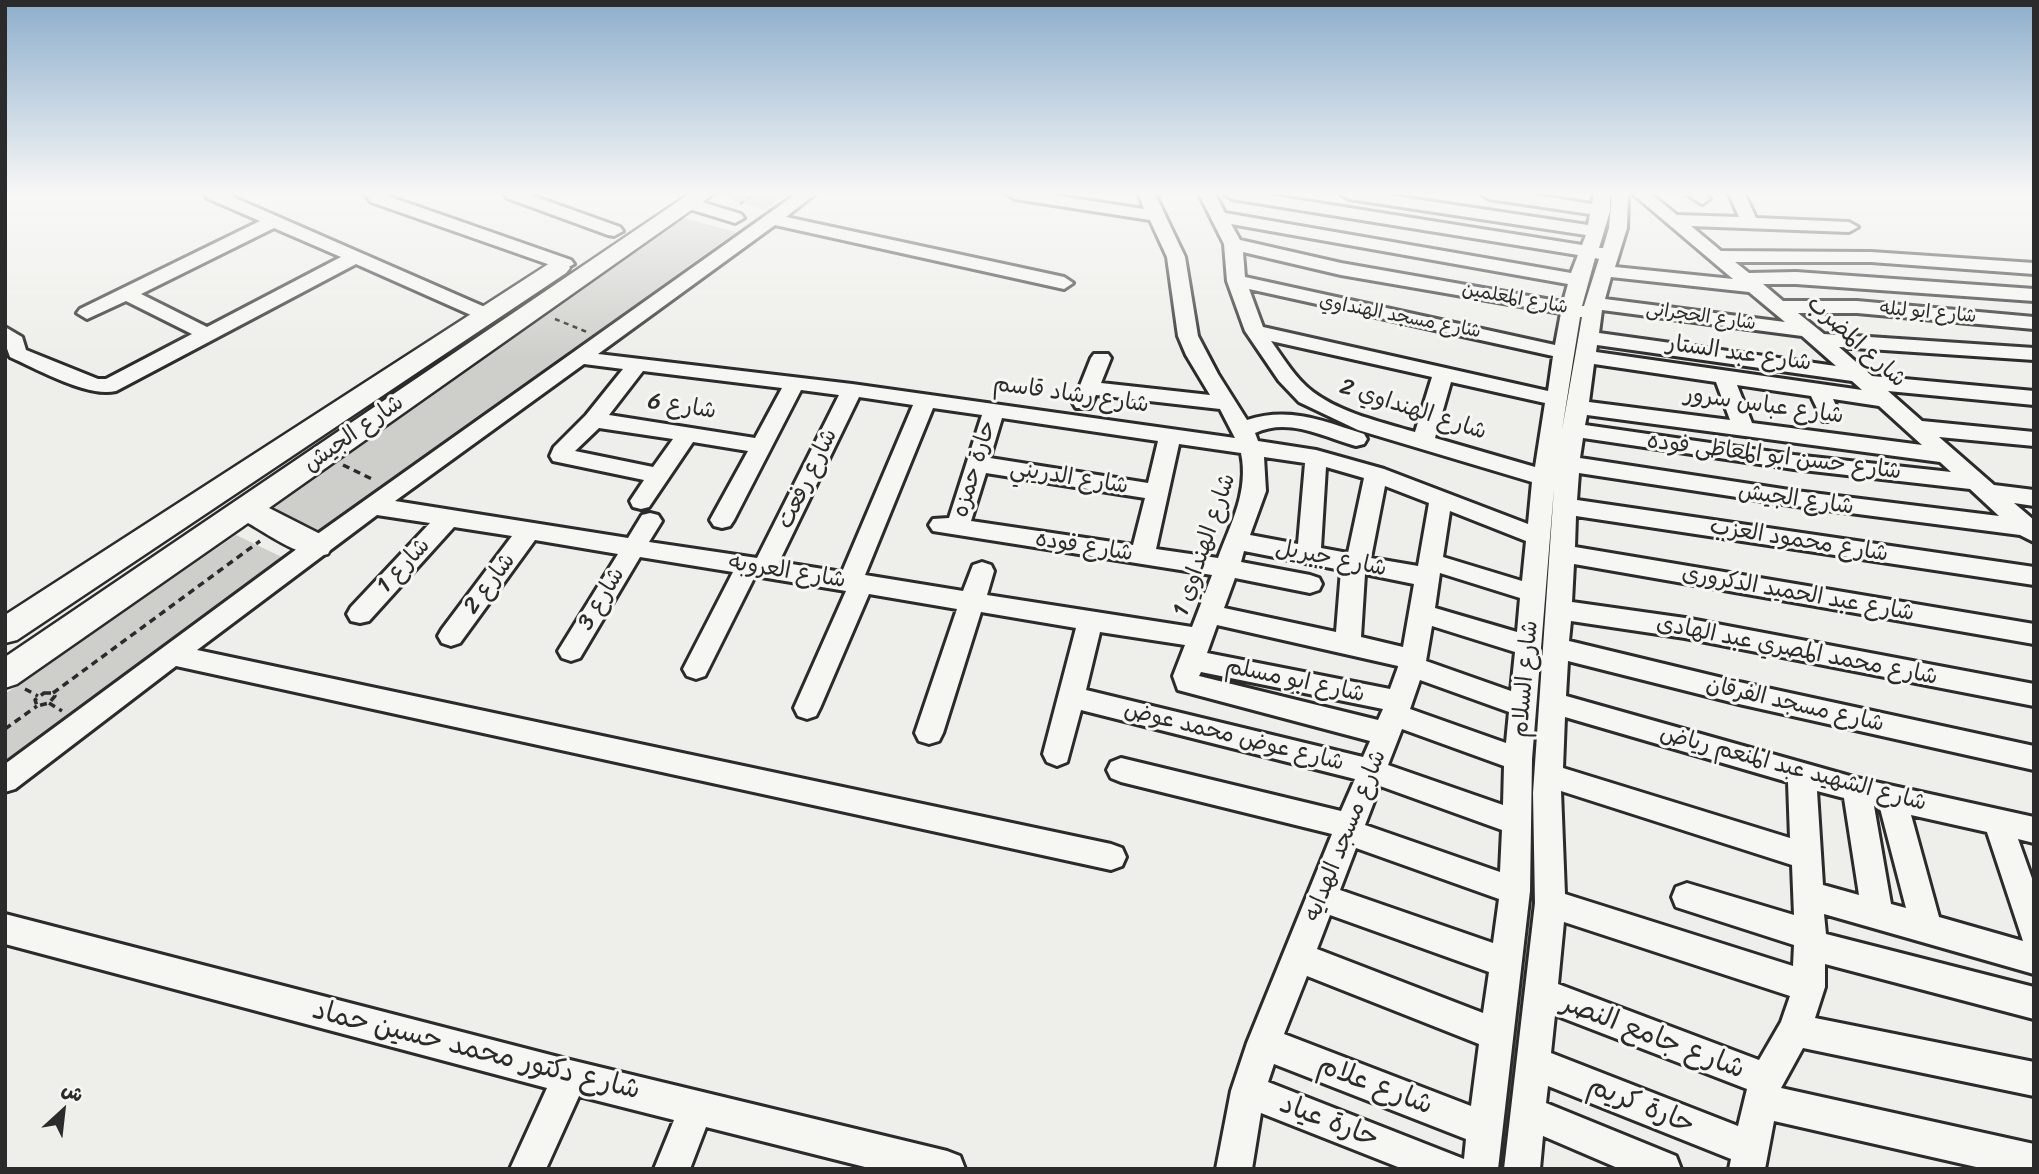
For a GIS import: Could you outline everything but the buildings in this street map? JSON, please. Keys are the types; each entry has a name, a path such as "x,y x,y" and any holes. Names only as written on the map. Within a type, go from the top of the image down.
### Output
{"main road":[{"name":"شارع الجيش","path":"5,675 533,311 571,268 593,249"},
{"name":"شارع الجيش","path":"8,625 487,315 602,249"},
{"path":"246,509 317,546"}],"street":[{"path":"87,313 217,249"},
{"path":"337,249 487,315"},
{"path":"518,249 571,268"},
{"path":"5,780 317,546 731,249"},
{"path":"908,249 1064,283"},
{"name":"شارع الهنداوي 1","path":"1172,249 1181,278 1182,317 1189,339 1246,439 1258,473 1255,491 1197,649"},
{"name":"شارع الهنداوي 2","path":"1233,249 1236,281 1255,331 1286,377 1306,397 1334,412 1361,432 1423,441 1561,483"},
{"name":"شارع المعلمين","path":"1255,249 1398,280 1583,329"},
{"path":"1391,249 1403,251 1432,249"},
{"name":"شارع السلام","path":"1521,1169 1550,903 1548,775 1562,553 1561,483 1569,412 1598,249"},
{"path":"1641,249 1751,283 1797,278 2034,295"},
{"name":"شارع المضرب","path":"1710,249 1814,336 2031,531"},
{"path":"1398,280 1403,251"},
{"path":"2034,253 2024,254 2034,268"},
{"path":"1719,256 1871,257 2034,268"},
{"path":"5,332 15,341 18,353 95,385 109,386 355,257"},
{"name":"شارع مسجد الهنداوي","path":"1236,281 1331,303 1454,326 1583,329"},
{"path":"125,294 209,335"},
{"name":"شارع ابو ليله","path":"1780,307 1857,307 2034,323"},
{"path":"1583,329 1861,378 2034,398"},
{"name":"شارع الحجرانى","path":"1583,329 1814,336 2034,354"},
{"name":"شارع عبد الستار","path":"1583,329 1724,377 1885,400"},
{"path":"1255,331 1443,373 1569,412"},
{"name":"شارع رشاد قاسم","path":"582,358 852,390 1170,436 1246,439 1341,462 1539,537"},
{"path":"1075,423 1101,358"},
{"path":"638,364 594,420 561,456 658,475"},
{"path":"1423,441 1443,373"},
{"path":"1724,377 1744,430"},
{"path":"722,520 795,383"},
{"path":"1088,388 1226,403"},
{"name":"شارع رفعت","path":"696,669 756,567 852,390"},
{"path":"1819,391 1830,416"},
{"path":"807,708 925,401"},
{"name":"حارة حمزه","path":"949,526 978,464 994,410"},
{"name":"شارع السلام","path":"1480,1169 1515,891 1518,759 1539,537 1561,483 1569,412"},
{"name":"شارع عباس سرور","path":"1569,412 1945,455"},
{"name":"شارع حسن ابو المعاطى فوده","path":"1569,412 1794,462 1981,487 2034,498"},
{"path":"1246,439 1257,421 1284,418 1361,432 1341,462"},
{"name":"شارع 6","path":"594,420 763,446"},
{"path":"1914,427 2034,439"},
{"name":"شارع 3","path":"571,651 634,548 658,475 687,435"},
{"path":"1143,555 1170,436"},
{"path":"1309,555 1316,457"},
{"name":"شارع الدريني","path":"978,464 1159,492"},
{"path":"1348,644 1356,564 1376,474"},
{"name":"شارع الجيش","path":"1561,483 1755,494 2031,531"},
{"name":"شارع محمود العزب","path":"1561,483 2034,576"},
{"name":"شارع مسجد الهدايه","path":"1234,1169 1248,1091 1264,1043 1413,662 1441,498"},
{"name":"شارع العروبه","path":"373,506 1090,621 1197,649"},
{"name":"شارع 1","path":"359,614 449,518"},
{"name":"شارع فوده","path":"949,526 1310,583"},
{"name":"شارع 2","path":"451,636 529,531"},
{"name":"شارع جبريل","path":"1236,541 1356,564 1428,569 1534,593"},
{"name":"شارع عبد الحميد الدكرورى","path":"1562,553 2034,634"},
{"path":"929,733 982,571"},
{"name":"شارع محمد المصري عبد الهادى","path":"1559,610 1685,628 2034,695"},
{"path":"1421,613 1529,646"},
{"path":"1057,754 1090,621"},
{"path":"1197,649 1348,644 1413,662 1523,706"},
{"name":"شارع مسجد الفرقان","path":"1556,648 1739,693 2034,758"},
{"name":"شارع ابو مسلم","path":"1197,649 1518,759"},
{"path":"172,655 1111,857"},
{"name":"شارع عوض محمد عوض","path":"1071,697 1372,771 1515,822"},
{"name":"شارع الشهيد عبد المنعم رياض","path":"1553,703 1857,790 2034,830"},
{"path":"1121,770 1349,829 1515,891"},
{"path":"1749,1159 1763,1091 1795,1030 1809,987 1810,940 1802,774"},
{"path":"1548,775 1806,856"},
{"path":"1857,790 1877,914"},
{"path":"1892,799 1927,929"},
{"path":"1998,822 2034,931"},
{"path":"1808,895 2034,959"},
{"path":"1687,897 1810,940 2034,1003"},
{"path":"1322,898 1506,963"},
{"path":"1550,903 1809,987"},
{"name":"شارع دكتور محمد حسين حماد","path":"5,929 570,1077 947,1169"},
{"path":"1298,957 1498,1035"},
{"name":"شارع جامع النصر","path":"1539,993 1763,1091 2034,1162"},
{"path":"1795,1030 2034,1079"},
{"name":"شارع علام","path":"1264,1043 1485,1129"},
{"name":"حارة كريم","path":"1533,1063 1749,1159"},
{"path":"528,1169 570,1077"},
{"name":"حارة عياد","path":"1248,1091 1450,1169"},
{"path":"672,1169 696,1107"},
{"path":"1527,1112 1663,1169"}],"path":[{"path":"533,311 607,340"},
{"path":"323,456 395,491"},
{"path":"37,706 34,704 38,696 53,693 281,527"},
{"path":"5,729 37,706 49,703 55,696 53,693"}],"shaded area":[{"path":"635,249 713,249 319,531 266,509"},
{"path":"236,535 284,558 5,761 5,694"}]}
